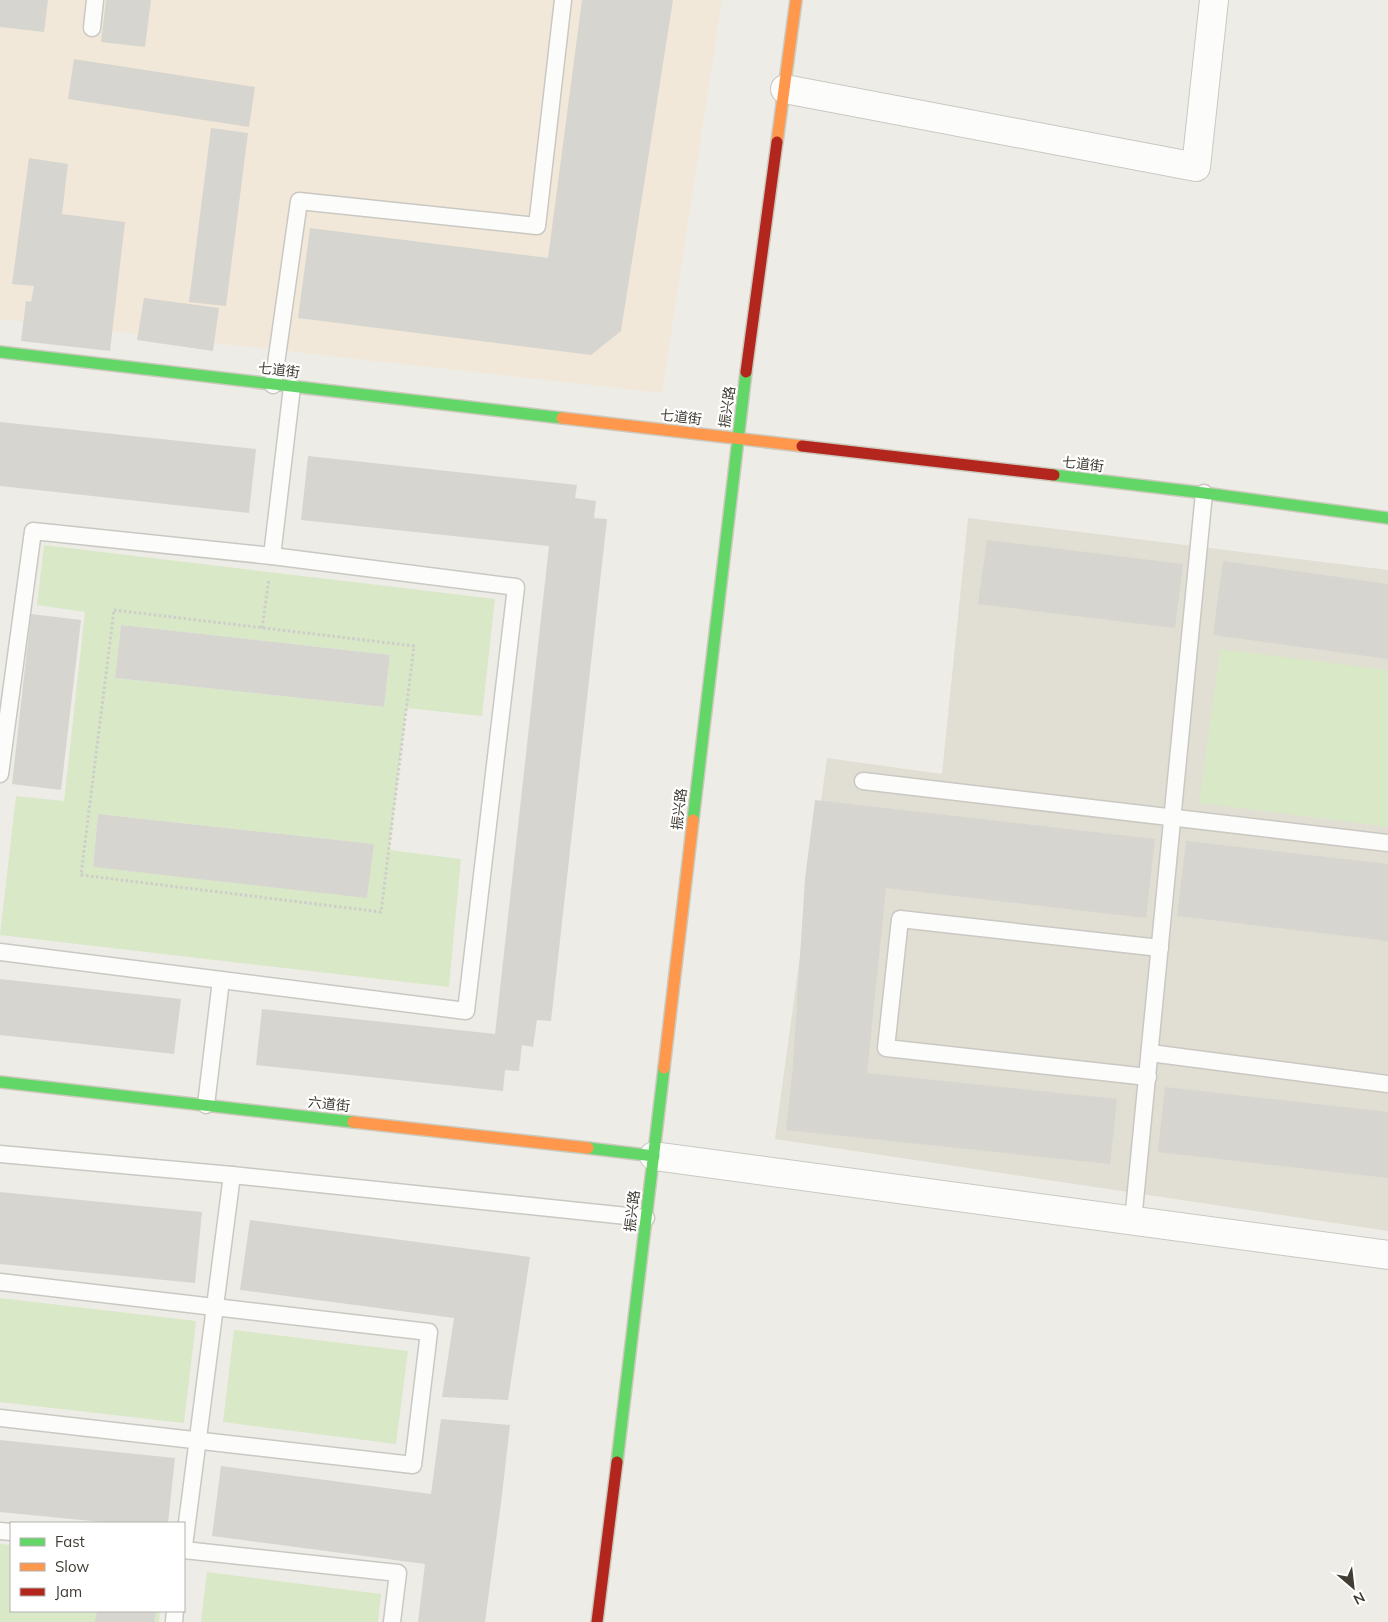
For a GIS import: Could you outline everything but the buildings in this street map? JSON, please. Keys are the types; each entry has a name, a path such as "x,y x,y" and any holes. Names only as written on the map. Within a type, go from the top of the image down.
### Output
{"street":[{"name":"振兴路","path":"597,1622 654,1156 737,439 796,0"},
{"path":"785,89 1196,167 1214,0"},
{"name":"七道街","path":"0,352 1204,493 1388,518"},
{"name":"六道街","path":"0,1082 654,1156"},
{"path":"654,1156 1388,1255"}],"lane":[{"path":"92,28 95,0"},
{"path":"273,385 300,201 536,226 563,0"},
{"path":"272,556 292,387"},
{"path":"1134,1221 1204,493"},
{"path":"0,774 33,531 272,556 516,587 466,1011 0,952"},
{"path":"864,781 1388,843"},
{"path":"1148,1077 886,1048 900,919 1160,948"},
{"path":"206,1105 221,980"},
{"path":"1150,1053 1388,1084"},
{"path":"0,1154 232,1175 646,1218"},
{"path":"185,1538 232,1175"},
{"path":"0,1282 429,1332 413,1465 0,1418"},
{"path":"185,1550 398,1574 392,1622"}],"path":[{"path":"262,628 272,556"},
{"path":"114,610 262,628 414,646 381,912 80,875 114,610"}],"shaded area":[{"path":"0,0 722,0 662,393 0,319"},
{"path":"968,518 1388,570 1388,1231 775,1139 827,758 942,774"}],"green space":[{"path":"44,545 495,599 482,716 406,708 389,850 461,859 449,987 0,935 16,796 64,801 85,612 37,605","holes":["121,625 390,655 384,707 115,678","98,814 373,844 367,897 93,867"]},
{"path":"1220,649 1388,670 1388,827 1199,803"},
{"path":"0,1298 196,1321 184,1423 0,1402"},
{"path":"234,1330 408,1351 396,1444 223,1422"},
{"path":"0,1544 10,1545 10,1612 160,1612 159,1622 0,1622"},
{"path":"207,1572 381,1594 378,1622 201,1622"}],"traffic: fast":[{"path":"0,352 562,418"},
{"path":"693,820 746,372"},
{"path":"1054,475 1388,518"},
{"path":"617,1462 664,1068"},
{"path":"0,1082 353,1122"},
{"path":"588,1148 654,1156"}],"traffic: slow":[{"path":"777,142 796,0"},
{"path":"562,418 802,446"},
{"path":"664,1068 693,820"},
{"path":"353,1122 588,1148"}],"traffic: jam":[{"path":"746,372 777,142"},
{"path":"802,446 1054,475"},
{"path":"597,1622 617,1462"}]}
